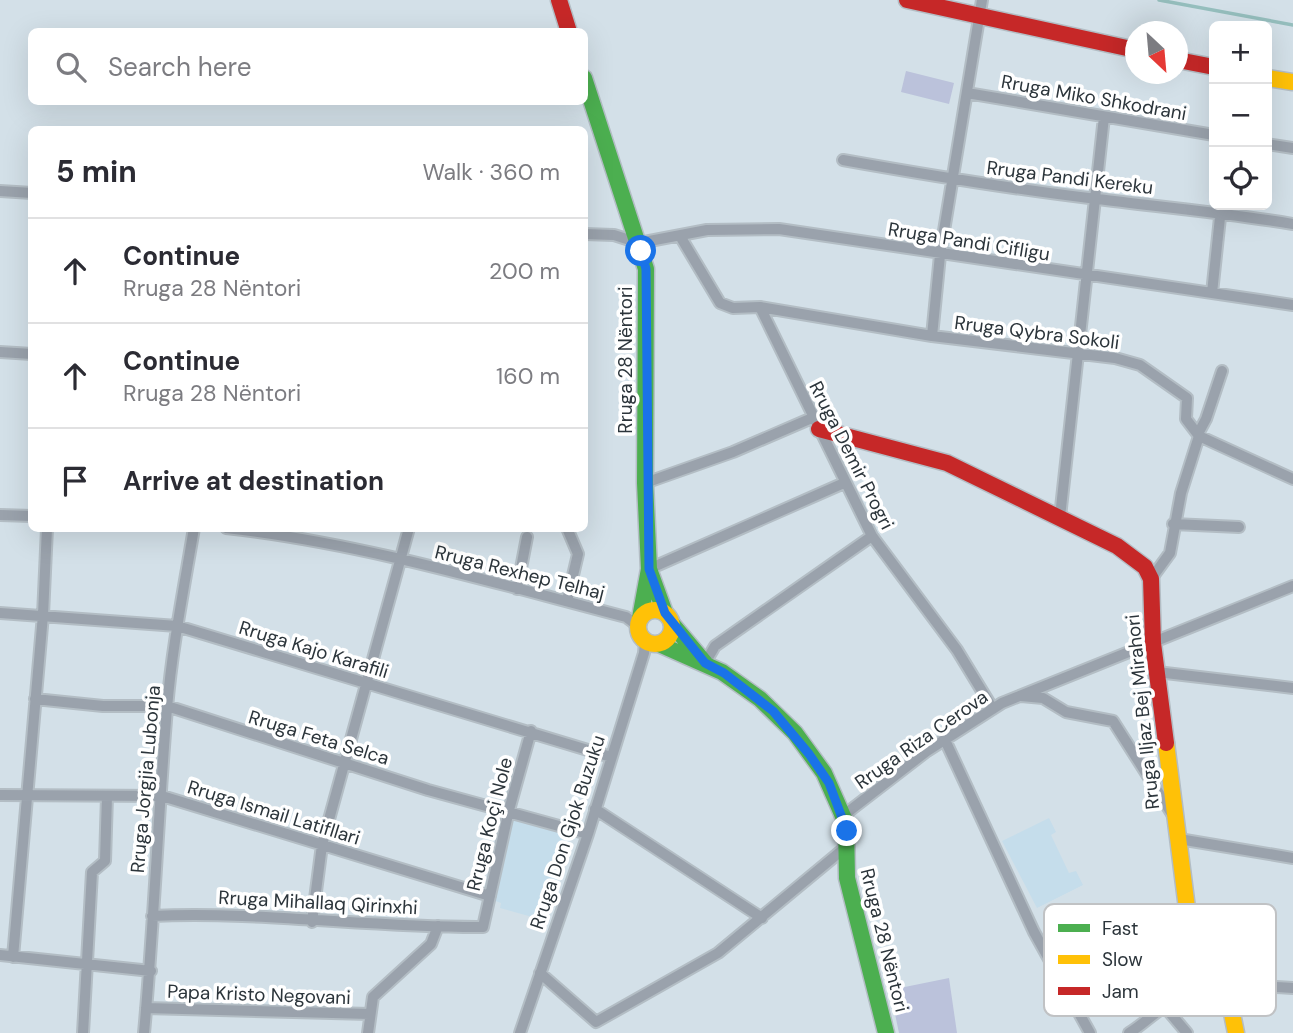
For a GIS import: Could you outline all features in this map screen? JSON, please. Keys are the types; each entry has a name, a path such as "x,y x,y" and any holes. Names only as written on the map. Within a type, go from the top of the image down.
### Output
{"main road":[{"path":"907,0 1125,48"},
{"path":"559,1 568,28"},
{"path":"1188,62 1209,66"},
{"path":"1272,79 1293,82"},
{"name":"Rruga 28 Nëntori","path":"588,90 646,269 645,483 649,569 645,632 705,663 750,693 786,725 829,783 844,815 846,876 886,1033"},
{"path":"815,423 947,463 1060,517 1138,560 1151,579"},
{"name":"Rruga 28 Nëntori","path":"649,569 669,618 705,663"},
{"name":"Rruga Iljaz Bej Mirahori","path":"1151,579 1153,643 1187,904"},
{"path":"657,610 669,618 671,633 645,632 647,612 657,610"}],"street":[{"path":"932,336 940,255 982,0"},
{"name":"Rruga Miko Shkodrani","path":"967,93 1209,134"},
{"path":"1060,517 1104,117"},
{"path":"1272,145 1293,148"},
{"name":"Rruga Pandi Kereku","path":"843,160 1097,199 1209,207"},
{"path":"0,191 28,193"},
{"path":"1212,293 1221,210"},
{"name":"Rruga Pandi Kereku","path":"1230,210 1293,224"},
{"name":"Rruga Pandi Cifligu","path":"639,243 708,230 779,229 1088,277 1293,304"},
{"path":"588,234 614,235 639,243"},
{"path":"680,236 720,303 733,308 760,307"},
{"name":"Rruga Qybra Sokoli","path":"760,307 932,336 1080,353 1140,365 1187,398 1186,419 1199,434"},
{"name":"Rruga Demir Progri","path":"760,307 872,536 957,650 993,709"},
{"path":"0,352 28,355"},
{"path":"1151,579 1170,553 1174,524 1199,434 1222,371"},
{"path":"645,483 815,423"},
{"path":"1199,434 1293,479"},
{"path":"649,569 844,483"},
{"path":"0,515 28,516"},
{"path":"1174,524 1239,527"},
{"path":"13,957 43,615 47,532"},
{"name":"Rruga Jorgjia Lubonja","path":"144,1033 151,971 152,916 167,706 193,532"},
{"name":"Rruga Rexhep Telhaj","path":"256,532 401,561 568,601 626,617 645,632"},
{"path":"312,922 322,845 368,684 407,532"},
{"path":"568,601 578,554 569,532"},
{"path":"705,663 715,646 872,536"},
{"path":"517,589 527,537"},
{"name":"Rruga Riza Cerova","path":"844,815 944,740 993,709 1293,586"},
{"name":"Rruga Kajo Karafili","path":"0,613 177,626 611,757"},
{"name":"Rruga Don Gjok Buzuku","path":"520,1033 589,834 644,653 645,632"},
{"path":"1157,672 1293,688"},
{"path":"1020,696 1043,698 1066,712 1113,721 1174,817"},
{"name":"Rruga Feta Selca","path":"36,699 103,706 167,706 428,790 589,834"},
{"name":"Rruga Koçi Nole","path":"483,927 509,810 531,731"},
{"path":"944,740 1044,950"},
{"name":"Rruga Ismail Latifllari","path":"0,795 162,796 490,896"},
{"path":"83,1033 92,872 105,861 107,796"},
{"path":"595,809 762,918"},
{"path":"1179,839 1293,858"},
{"path":"540,973 596,1021 718,953 846,846"},
{"name":"Rruga Mihallaq Qirinxhi","path":"152,916 203,914 312,922 483,927"},
{"path":"368,1033 376,992 431,944 438,926"},
{"path":"0,955 151,971"},
{"name":"Papa Kristo Negovani","path":"146,1008 370,1014"},
{"path":"1081,1016 1090,1033"},
{"path":"1129,1033 1153,1016"},
{"path":"1173,1016 1187,1033"}],"shaded area":[{"path":"906,71 954,83 949,104 901,92"},
{"path":"513,817 572,832 543,920 500,908 501,903 493,900"},
{"path":"1049,818 1056,832 1051,835 1069,873 1076,871 1083,885 1037,908 1002,841"},
{"path":"949,978 957,1033 899,1033 890,990"}],"waterway":[{"path":"1159,0 1293,25"}],"traffic: fast":[{"path":"588,90 646,269 645,483 649,569 640,618"},
{"path":"649,569 665,613"},
{"path":"672,624 705,663"},
{"path":"659,644 722,672 760,699 795,733 824,773 846,823 847,878 886,1033"}],"traffic: slow":[{"path":"1272,79 1293,82"},
{"path":"655,610 667,615 672,627 667,639 655,644 643,639 638,627 643,615 655,610"},
{"path":"1166,743 1186,904"},
{"path":"1233,1016 1236,1033"}],"traffic: jam":[{"path":"559,0 568,28"},
{"path":"907,0 1125,48"},
{"path":"1188,62 1209,66"},
{"path":"819,429 947,463 1117,546 1145,567 1151,579 1153,643 1166,743"}],"route":[{"path":"641,251 646,269 645,483 649,569 665,613 705,663 724,673 773,711 809,754 829,783 844,815 847,831"}]}
